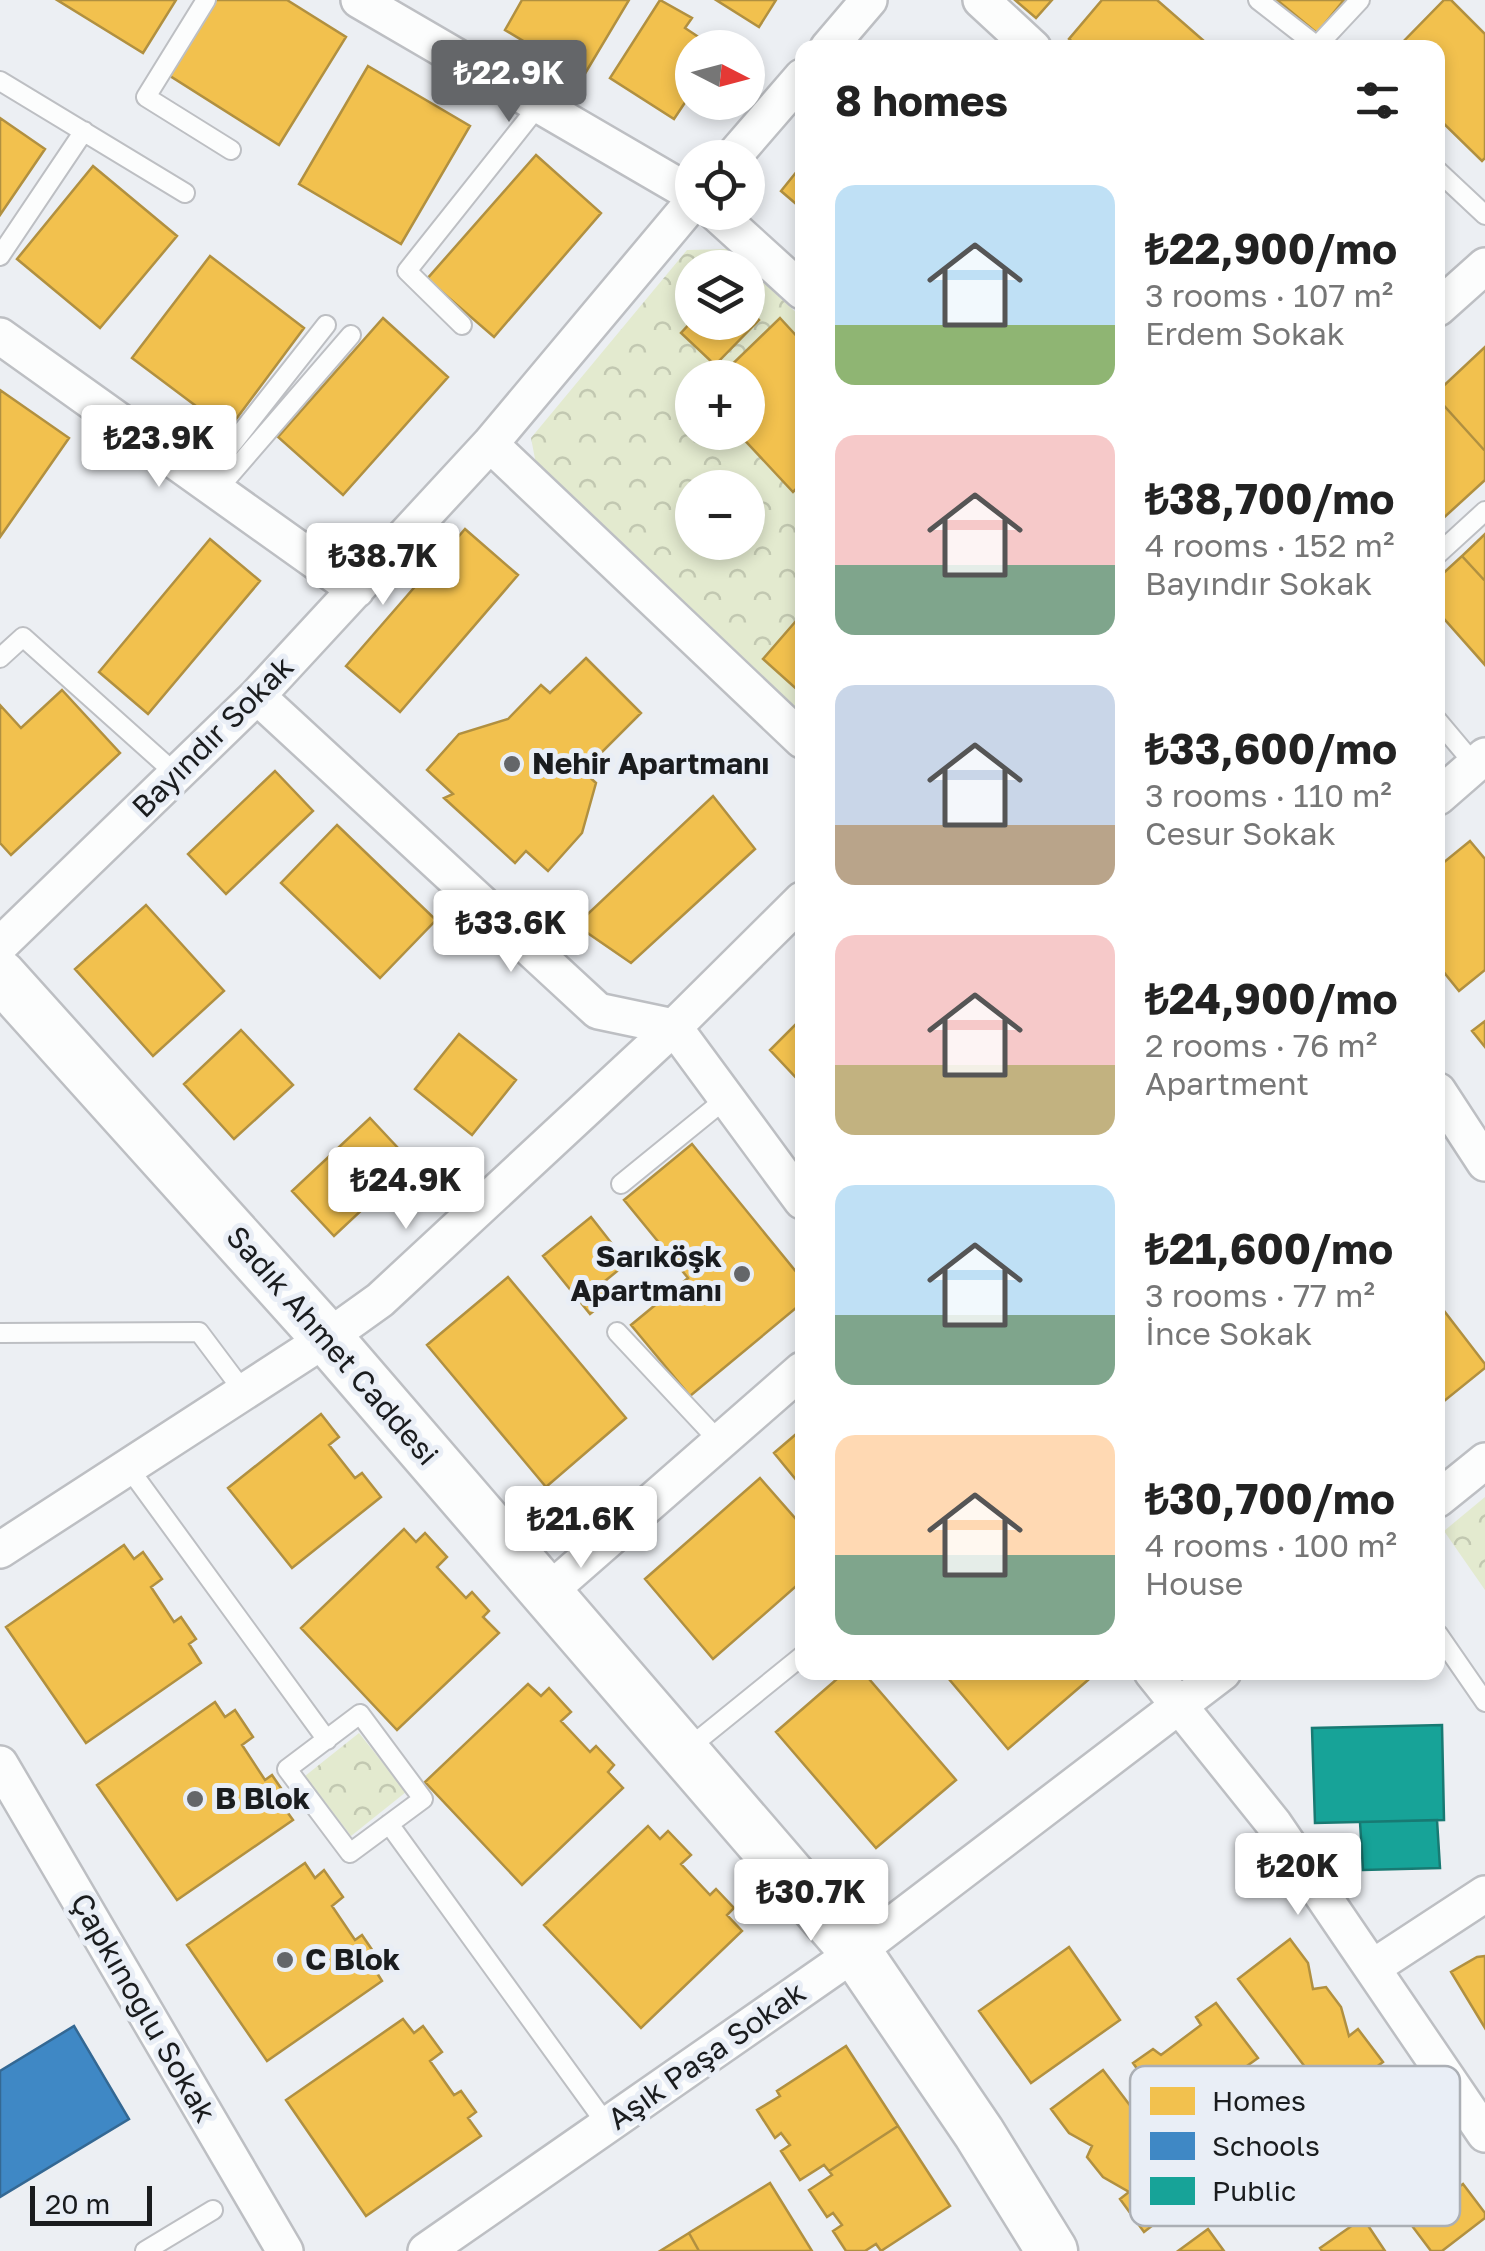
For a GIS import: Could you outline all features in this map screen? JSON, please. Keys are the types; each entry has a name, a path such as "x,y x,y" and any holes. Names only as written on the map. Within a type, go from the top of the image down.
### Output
{"main road":[{"name":"Sadık Ahmet Caddesi","path":"0,975 327,1338 856,1952 979,2134 1052,2251"}],"street":[{"path":"359,0 675,184"},
{"path":"835,40 869,0"},
{"path":"981,0 1024,40"},
{"path":"747,140 795,84"},
{"name":"Bayındır Sokak","path":"0,945 257,696 490,444 675,223"},
{"path":"735,230 795,286"},
{"path":"1445,302 1485,266"},
{"path":"0,336 356,590"},
{"path":"490,444 795,733"},
{"path":"257,696 598,1011 674,1027 795,1184"},
{"path":"1445,791 1480,760"},
{"path":"0,1550 380,1300 674,1027 795,907"},
{"path":"1445,1102 1485,1163"},
{"path":"548,1593 795,1376"},
{"path":"1445,1494 1485,1461"},
{"path":"1158,1680 1274,1824 1439,2066"},
{"name":"Aşık Paşa Sokak","path":"426,2251 856,1952 1213,1680"},
{"name":"Çapkınoğlu Sokak","path":"0,1764 285,2251"},
{"path":"1372,1968 1485,1894"},
{"path":"1460,2097 1485,2134"}],"lane":[{"path":"206,0 146,97 231,150"},
{"path":"1258,0 1309,40"},
{"path":"1323,40 1360,0"},
{"path":"0,81 185,193"},
{"path":"462,324 407,271 539,104"},
{"path":"0,256 84,131"},
{"path":"1445,177 1485,214"},
{"path":"210,486 326,326"},
{"path":"210,486 352,335"},
{"path":"1445,548 1485,511"},
{"path":"0,658 23,636 176,774"},
{"path":"1445,728 1480,760"},
{"path":"621,1184 728,1097"},
{"path":"0,1333 199,1332 244,1392"},
{"path":"617,1332 719,1441"},
{"path":"128,1467 326,1740"},
{"path":"1445,1644 1485,1702"},
{"path":"684,1752 795,1662"},
{"path":"360,1714 423,1799 350,1853 287,1770 326,1740 360,1714"},
{"path":"389,1824 608,2125"},
{"path":"145,2251 212,2210"}],"green space":[{"path":"675,264 675,340 765,340 765,284 795,312 795,706 536,464 531,438"},
{"path":"1485,1497 1485,1590 1445,1532"},
{"path":"359,1733 406,1792 351,1836 305,1776"}],"building: Homes":[{"path":"57,0 176,0 143,53"},
{"path":"213,0 287,0 346,37 279,145 167,74"},
{"path":"522,0 629,0 583,77 505,30"},
{"path":"660,0 692,18 685,28 688,30 675,30 674,119 610,78"},
{"path":"716,0 776,0 759,27"},
{"path":"1015,0 1052,0 1036,18"},
{"path":"1102,0 1157,0 1203,40 1070,40"},
{"path":"1277,0 1344,0 1317,33"},
{"path":"1444,0 1451,0 1485,34 1482,161 1445,125 1445,40 1405,40"},
{"path":"368,66 470,126 401,244 299,184"},
{"path":"0,118 45,149 0,215"},
{"path":"536,155 601,213 494,337 427,279"},
{"path":"93,166 177,236 100,328 17,259"},
{"path":"795,174 795,203 781,191"},
{"path":"210,256 304,328 228,430 132,358"},
{"path":"383,318 448,377 343,495 278,437"},
{"path":"780,318 795,334 793,492 754,450 765,450 765,360 737,360 757,340 765,340 765,333"},
{"path":"688,340 739,340 720,360 710,360"},
{"path":"1485,347 1485,451 1445,407 1445,384"},
{"path":"0,390 69,438 0,537"},
{"path":"1445,407 1485,451 1485,480 1445,517"},
{"path":"465,529 518,575 400,712 346,666"},
{"path":"1485,534 1485,581 1462,556"},
{"path":"210,539 260,581 148,714 99,672"},
{"path":"1462,556 1485,581 1485,665 1445,620 1445,572"},
{"path":"795,622 795,688 763,659"},
{"name":"Nehir Apartmanı","path":"586,658 641,713 583,771 596,783 582,833 548,871 526,851 515,863 444,798 453,794 427,770 459,734 508,719 541,685 550,693"},
{"path":"62,690 120,753 11,855 0,843 0,705 21,728"},
{"path":"275,771 313,811 226,894 188,854"},
{"path":"713,796 755,849 631,963 576,925"},
{"path":"337,825 436,920 380,978 281,883"},
{"path":"1470,841 1485,859 1485,970 1459,991 1445,974 1445,861"},
{"path":"146,905 224,991 153,1056 75,969"},
{"path":"1485,1021 1485,1047 1472,1031"},
{"path":"795,1025 795,1077 770,1050"},
{"path":"241,1030 293,1085 234,1139 184,1084"},
{"path":"459,1034 516,1080 472,1135 415,1089"},
{"path":"370,1118 412,1163 334,1236 292,1191"},
{"name":"Sarıköşk Apartmanı","path":"692,1144 795,1270 795,1309 690,1396 631,1325 688,1278 624,1200"},
{"path":"591,1217 627,1263 605,1281 615,1294 590,1314 543,1256"},
{"path":"508,1277 626,1418 546,1487 427,1345"},
{"path":"1445,1312 1485,1364 1445,1400"},
{"path":"321,1414 339,1437 329,1445 355,1478 362,1473 381,1497 292,1568 228,1488"},
{"path":"795,1435 795,1478 774,1453"},
{"path":"760,1478 795,1518 795,1587 713,1659 645,1579"},
{"path":"404,1529 416,1542 425,1533 447,1557 437,1567 466,1598 472,1592 489,1611 483,1617 499,1633 397,1730 301,1628"},
{"path":"124,1545 134,1559 143,1552 162,1579 151,1587 174,1622 181,1617 196,1639 189,1644 201,1663 86,1743 6,1627"},
{"path":"836,1680 870,1680 956,1780 876,1848 776,1732"},
{"path":"950,1680 1088,1680 1008,1749"},
{"path":"528,1684 541,1696 549,1688 571,1712 561,1721 590,1752 596,1746 614,1765 608,1772 623,1788 522,1885 425,1782"},
{"name":"B Blok","path":"215,1702 225,1717 235,1710 253,1737 242,1745 265,1780 272,1775 287,1797 280,1802 293,1820 177,1900 97,1785"},
{"path":"648,1826 660,1839 668,1831 691,1855 681,1864 710,1895 716,1889 734,1908 727,1915 742,1931 641,2028 544,1925"},
{"name":"C Blok","path":"305,1863 315,1878 324,1870 343,1897 332,1906 355,1940 362,1935 377,1957 370,1962 382,1981 267,2061 187,1945"},
{"path":"1290,1939 1308,1963 1313,1989 1326,1987 1341,2007 1349,2036 1358,2029 1383,2062 1378,2066 1304,2066 1238,1979"},
{"path":"1069,1947 1120,2020 1031,2083 979,2011"},
{"path":"1485,1956 1485,2028 1451,1972"},
{"path":"1216,2003 1258,2058 1247,2066 1135,2066 1133,2063 1153,2049 1161,2055 1201,2025 1196,2017"},
{"path":"403,2019 414,2033 423,2026 442,2052 430,2061 454,2095 461,2091 476,2112 468,2118 481,2136 366,2216 286,2100"},
{"path":"846,2046 898,2126 829,2171 824,2165 800,2180 781,2151 790,2145 781,2133 775,2138 757,2110 780,2096 777,2091"},
{"path":"1103,2070 1130,2105 1130,2213 1120,2199 1129,2192 1103,2177 1087,2157 1092,2146 1069,2133 1051,2109"},
{"path":"898,2126 950,2206 881,2251 876,2244 865,2251 846,2251 833,2231 842,2225 833,2213 827,2217 809,2190 832,2175 829,2171"},
{"path":"770,2183 812,2251 699,2251 689,2233"},
{"path":"1463,2184 1485,2218 1442,2251 1431,2251 1412,2226 1460,2226"},
{"path":"1352,2226 1368,2226 1385,2251 1322,2251 1320,2248"},
{"path":"1208,2229 1224,2251 1178,2251"},
{"path":"689,2233 699,2251 660,2251"}],"building: Schools":[{"path":"74,2026 129,2119 0,2197 0,2071"}],"building: Public":[{"path":"1442,1725 1444,1820 1315,1823 1312,1728"},
{"path":"1437,1820 1440,1868 1363,1870 1360,1822"}],"place":[{"name":"Nehir Apartmanı","path":"512,764"},
{"name":"Sarıköşk Apartmanı","path":"742,1274"},
{"name":"B Blok","path":"195,1799"},
{"name":"C Blok","path":"285,1960"}]}
